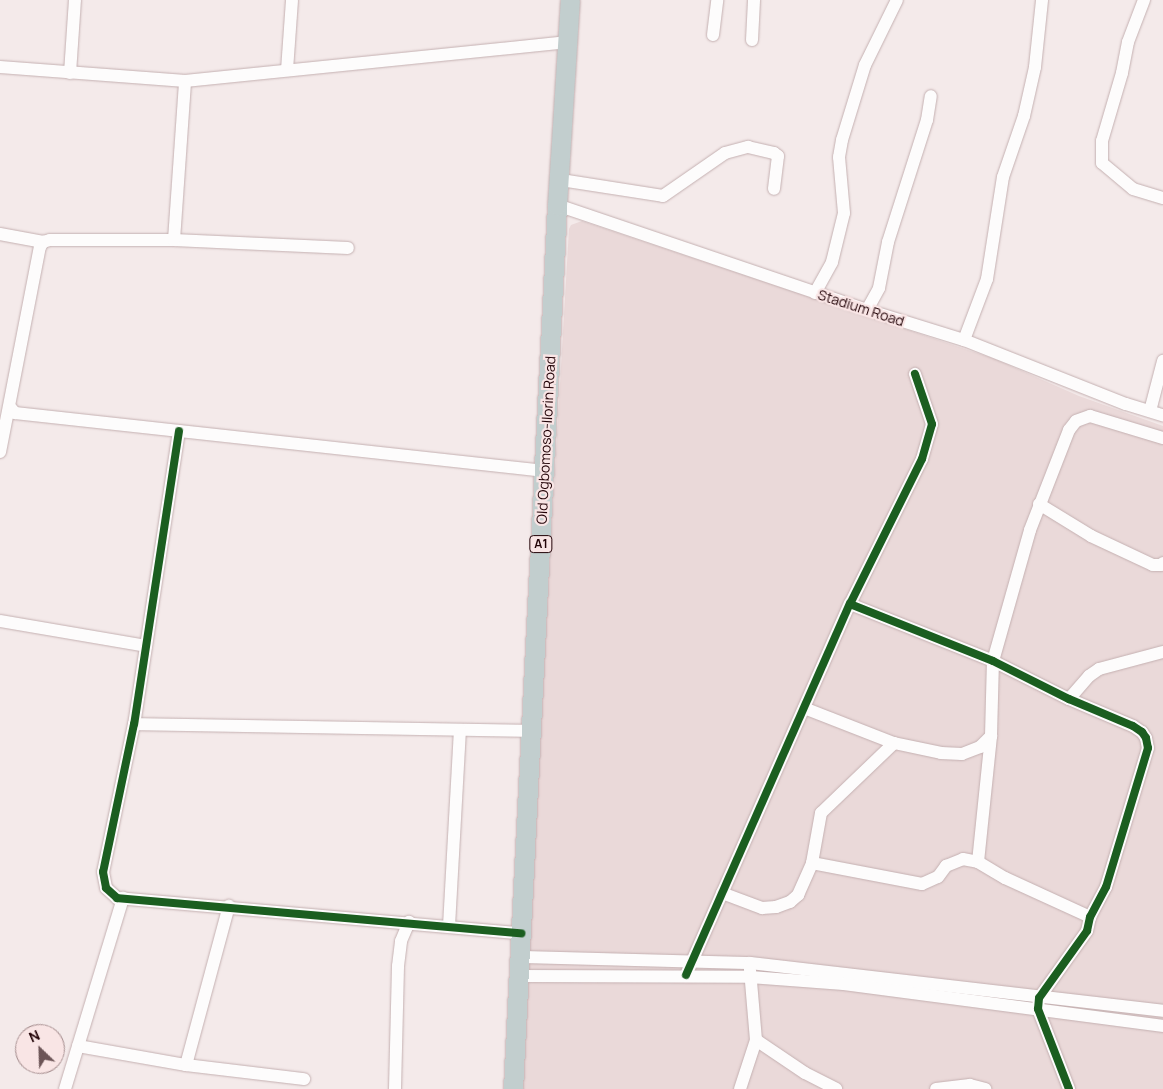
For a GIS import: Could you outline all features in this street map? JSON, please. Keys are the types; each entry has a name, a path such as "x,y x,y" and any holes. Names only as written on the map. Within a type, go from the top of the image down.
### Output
{"highway":[{"name":"Old Ogbomoso-Ilorin Road","path":"513,1089 557,205 570,0"}],"street":[{"path":"70,73 75,0"},
{"path":"287,70 292,0"},
{"path":"713,35 718,0"},
{"path":"752,40 754,0"},
{"path":"815,293 832,262 844,213 839,157 842,140 865,65 896,0"},
{"path":"964,340 987,279 1004,177 1024,116 1035,67 1042,0"},
{"path":"1144,0 1128,42 1122,73 1102,141 1102,163 1133,188 1163,198"},
{"path":"0,67 185,81 568,42"},
{"path":"174,240 185,81"},
{"path":"867,310 879,288 888,242 927,120 931,96"},
{"path":"560,180 663,196 726,153 748,147 774,153 778,156 774,188"},
{"name":"Stadium Road","path":"557,205 815,293 964,340 1126,404 1163,415"},
{"path":"0,234 43,242 50,240 174,240 348,248"},
{"path":"0,452 11,412 40,247 43,242"},
{"path":"1150,412 1163,361"},
{"path":"686,975 850,604 922,459 932,424 915,374"},
{"path":"11,412 545,471"},
{"path":"978,862 991,736 993,661 1039,504 1046,492 1069,430 1076,421 1090,416 1163,438"},
{"path":"179,431 134,724 103,872 106,888 110,894 123,898 521,933"},
{"path":"1039,504 1091,536 1153,565 1161,565 1163,563"},
{"path":"850,604 993,661 1069,699 1133,726 1142,732 1148,748 1113,867 1090,917 1088,931 1039,1004"},
{"path":"0,621 146,646"},
{"path":"1069,699 1089,676 1099,669 1163,652"},
{"path":"804,708 894,743 941,753 962,754 980,747 991,736"},
{"path":"134,724 531,731"},
{"path":"449,926 460,730"},
{"path":"722,893 762,908 776,907 790,902 798,895 812,863 821,813 894,743"},
{"path":"812,863 922,884 938,877 946,866 963,859 978,862 1005,878 1090,917"},
{"path":"66,1089 123,898"},
{"path":"186,1065 229,906"},
{"path":"395,1089 398,966 401,941 409,922"},
{"path":"519,966 692,961 750,963 1039,1004 1163,1026"},
{"path":"740,1089 756,1040 756,1015 750,963"},
{"path":"519,966 686,975 750,976 1039,1004 1163,1011"},
{"path":"1039,1004 1069,1089"},
{"path":"756,1040 805,1073 836,1089"},
{"path":"78,1046 186,1065 304,1079"},
{"path":"936,1089 970,1085 985,1089"}],"shaded area":[{"path":"582,221 995,359 1079,396 1163,426 1163,1089 519,1089 569,229 571,225"}],"cycle path":[{"path":"686,975 850,604 922,459 932,424 915,374"},
{"path":"179,431 134,724 103,872 106,888 117,898 521,933"},
{"path":"850,604 993,661 1069,699 1133,726 1142,732 1146,738 1148,748 1106,887 1090,917 1087,931 1039,998 1038,1009 1069,1089"}]}
